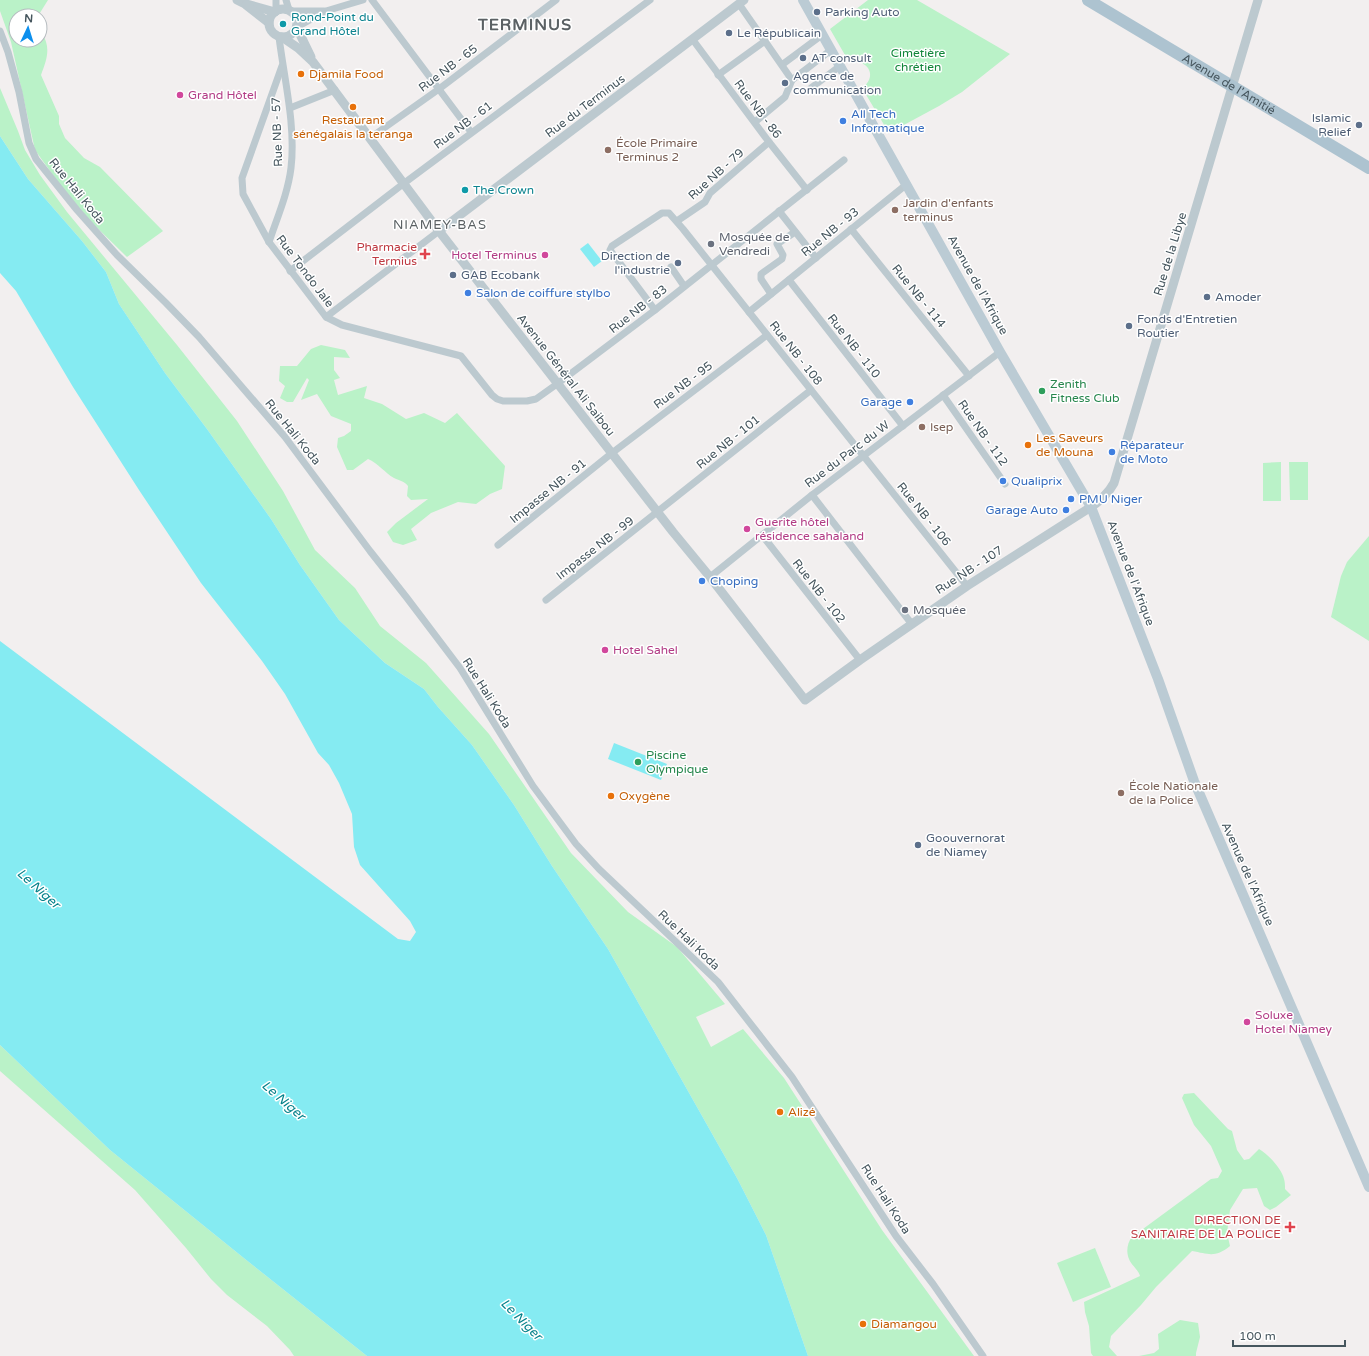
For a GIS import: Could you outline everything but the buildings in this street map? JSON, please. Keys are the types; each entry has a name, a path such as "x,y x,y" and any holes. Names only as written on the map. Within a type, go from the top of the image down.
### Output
{"main road":[{"name":"Avenue de l'Afrique","path":"803,0 1000,352 1091,507 1158,679 1194,781 1368,1183"},
{"name":"Avenue de l'Amitié","path":"1088,0 1369,168"}],"street":[{"path":"275,12 276,0"},
{"path":"286,0 289,11 296,18 297,27"},
{"path":"240,2 269,23 272,32 280,37 291,35 297,27 326,11 363,0"},
{"path":"372,0 471,132"},
{"name":"Rue NB - 65","path":"370,138 439,89 556,0"},
{"name":"Rue NB - 61","path":"290,271 471,132 650,0"},
{"name":"Rue de la Libye","path":"1091,507 1105,497 1114,483 1258,0"},
{"path":"240,2 275,12"},
{"path":"741,2 765,40 783,64 792,80"},
{"name":"Rue du Terminus","path":"439,231 693,40 741,2"},
{"path":"269,23 275,12 282,9 289,11 326,11"},
{"name":"Avenue Général Ali Saibou","path":"297,27 313,62"},
{"name":"Rue Hali Koda","path":"0,31 8,52 19,92 29,142 36,159 77,210 117,255 199,337 285,437 460,668 533,786 576,844 599,869 718,982 792,1077 896,1236 933,1284 983,1356"},
{"path":"783,64 822,35"},
{"name":"Avenue Général Ali Saibou","path":"280,37 298,48 313,62 439,231 805,700"},
{"name":"Rue Tondo Jale","path":"280,37 282,66 242,178 243,194 269,242 326,317 342,325 461,356 492,395 503,401 531,400 557,384"},
{"name":"Rue NB - 86","path":"693,40 718,75 807,190"},
{"path":"718,75 765,40"},
{"path":"755,122 786,97 792,80 831,50"},
{"name":"Rue NB - 57","path":"269,242 288,184 291,168 290,108 282,66"},
{"path":"810,88 840,66"},
{"path":"290,108 335,90"},
{"name":"Rue NB - 79","path":"677,221 705,202 710,193 769,142"},
{"name":"Rue NB - 83","path":"557,384 655,310 844,160"},
{"name":"Rue NB - 93","path":"749,312 906,184"},
{"path":"779,211 816,258"},
{"name":"Rue NB - 108","path":"655,310 617,260 611,251 611,248 665,212 670,213 677,221 863,456"},
{"name":"Rue NB - 114","path":"851,229 969,376"},
{"path":"326,317 439,231"},
{"path":"771,294 761,279 761,274 782,259 783,254 777,244 795,232"},
{"path":"671,267 684,286"},
{"name":"Rue NB - 110","path":"789,280 903,426"},
{"name":"Rue NB - 95","path":"612,454 767,335"},
{"name":"Rue du Parc du W","path":"710,577 812,495 1000,352"},
{"name":"Rue NB - 101","path":"658,512 811,390"},
{"name":"Rue NB - 112","path":"944,395 1005,484"},
{"name":"Impasse NB - 91","path":"498,545 612,454"},
{"name":"Rue NB - 106","path":"863,456 967,586"},
{"path":"812,495 912,623"},
{"name":"Rue NB - 107","path":"805,700 912,623 1091,507"},
{"name":"Impasse NB - 99","path":"546,600 658,512"},
{"name":"Rue NB - 102","path":"762,535 860,660"}],"green space":[{"path":"0,0 48,0 43,8 8,8 8,34 0,11"},
{"name":"Cimetière chrétien","path":"868,0 917,0 1010,54 962,92 889,133 862,88 870,78 869,69 866,65 861,63 855,61 849,62 830,29"},
{"path":"12,48 47,48 45,63 41,75 59,116 59,124 65,138 84,158 100,167 163,231 127,257 75,206 35,150"},
{"path":"0,88 25,150 40,175 67,212 177,345 237,421 283,491 315,550 355,588 380,626 426,663 489,734 571,853 628,912 677,947 725,1004 696,1017 711,1047 743,1029 784,1078 882,1230 974,1356 808,1356 766,1235 737,1178 608,949 552,866 514,805 472,745 424,689 385,663 339,620 300,565 271,519 165,373 119,304 106,272 82,241 28,179 0,136"},
{"path":"321,345 345,350 350,358 334,357 334,370 340,378 334,380 338,395 367,386 364,398 382,404 406,419 424,413 445,423 457,413 505,466 502,489 490,494 476,504 458,502 431,513 411,529 417,540 403,545 393,542 387,532 396,523 428,499 411,500 407,496 408,486 406,484 394,478 368,459 353,470 347,470 337,447 338,438 351,431 351,424 331,416 317,394 301,400 309,380 307,378 293,402 287,402 280,398 285,386 279,381 280,366 297,366 311,349"},
{"path":"1281,462 1281,501 1263,501 1263,463"},
{"path":"1289,462 1308,462 1308,500 1290,500"},
{"path":"1369,536 1369,641 1331,617 1341,576 1347,562"},
{"path":"0,1045 110,1150 367,1356 294,1356 267,1326 227,1295 211,1279 135,1190 0,1071"},
{"path":"1194,1093 1228,1129 1232,1131 1237,1150 1244,1160 1249,1159 1259,1149 1278,1166 1283,1175 1285,1189 1291,1195 1270,1210 1264,1206 1257,1188 1243,1189 1230,1210 1227,1233 1230,1246 1216,1254 1192,1251 1156,1287 1111,1336 1109,1347 1117,1356 1093,1356 1091,1353 1089,1326 1084,1302 1140,1276 1128,1256 1127,1251 1130,1239 1211,1179 1218,1178 1222,1171 1211,1146 1194,1125 1182,1098 1184,1094"},
{"path":"1095,1248 1111,1287 1073,1302 1057,1263"},
{"path":"1180,1320 1198,1323 1200,1337 1196,1356 1139,1356 1154,1353 1159,1349 1158,1334"}],"water":[{"name":"Le Niger","path":"0,136 28,179 82,241 106,272 119,304 165,373 271,519 300,565 339,620 385,663 424,689 472,745 514,805 552,866 608,949 737,1178 766,1235 808,1356 367,1356 110,1150 0,1045 0,641 398,939 410,941 416,932 410,921 360,865 354,847 352,814 339,783 329,765 318,753 285,694 262,661 201,583 73,387 16,291 0,273"},
{"path":"588,243 602,261 594,267 580,249"},
{"name":"Piscine Olympique","path":"614,743 667,764 661,780 608,759"}],"place":[{"name":"Parking Auto","path":"817,12"},
{"name":"Rond-Point du Grand Hôtel","path":"283,24"},
{"name":"Le Républicain","path":"729,33"},
{"name":"AT consult","path":"803,58"},
{"name":"Djamila Food","path":"301,74"},
{"name":"Agence de communication","path":"785,83"},
{"name":"Grand Hôtel","path":"180,95"},
{"name":"Restaurant sénégalais la teranga","path":"353,107"},
{"name":"All Tech Informatique","path":"843,121"},
{"name":"Islamic Relief","path":"1359,125"},
{"name":"École Primaire Terminus 2","path":"608,150"},
{"name":"The Crown","path":"465,190"},
{"name":"Jardin d'enfants terminus","path":"895,210"},
{"name":"Mosquée de Vendredi","path":"711,244"},
{"name":"Pharmacie Termius","path":"425,254"},
{"name":"Hotel Terminus","path":"545,255"},
{"name":"Direction de l'industrie","path":"678,263"},
{"name":"GAB Ecobank","path":"453,275"},
{"name":"Salon de coiffure stylbo","path":"468,293"},
{"name":"Amoder","path":"1207,297"},
{"name":"Fonds d'Entretien Routier","path":"1129,326"},
{"name":"Zenith Fitness Club","path":"1042,391"},
{"name":"Garage","path":"910,402"},
{"name":"Isep","path":"922,427"},
{"name":"Les Saveurs de Mouna","path":"1028,445"},
{"name":"Réparateur de Moto","path":"1112,452"},
{"name":"Qualiprix","path":"1003,481"},
{"name":"PMU Niger","path":"1071,499"},
{"name":"Garage Auto","path":"1066,510"},
{"name":"Guerite hôtel résidence sahaland","path":"747,529"},
{"name":"Choping","path":"702,581"},
{"name":"Mosquée","path":"905,610"},
{"name":"Hotel Sahel","path":"605,650"},
{"name":"Piscine Olympique","path":"638,762"},
{"name":"École Nationale de la Police","path":"1121,793"},
{"name":"Oxygène","path":"611,796"},
{"name":"Goouvernorat de Niamey","path":"918,845"},
{"name":"Soluxe Hotel Niamey","path":"1247,1022"},
{"name":"Alizé","path":"780,1112"},
{"name":"DIRECTION DE SANITAIRE DE LA POLICE","path":"1290,1227"},
{"name":"Diamangou","path":"863,1324"}],"district":[{"name":"TERMINUS","path":"525,24"},
{"name":"NIAMEY-BAS","path":"440,224"}]}
